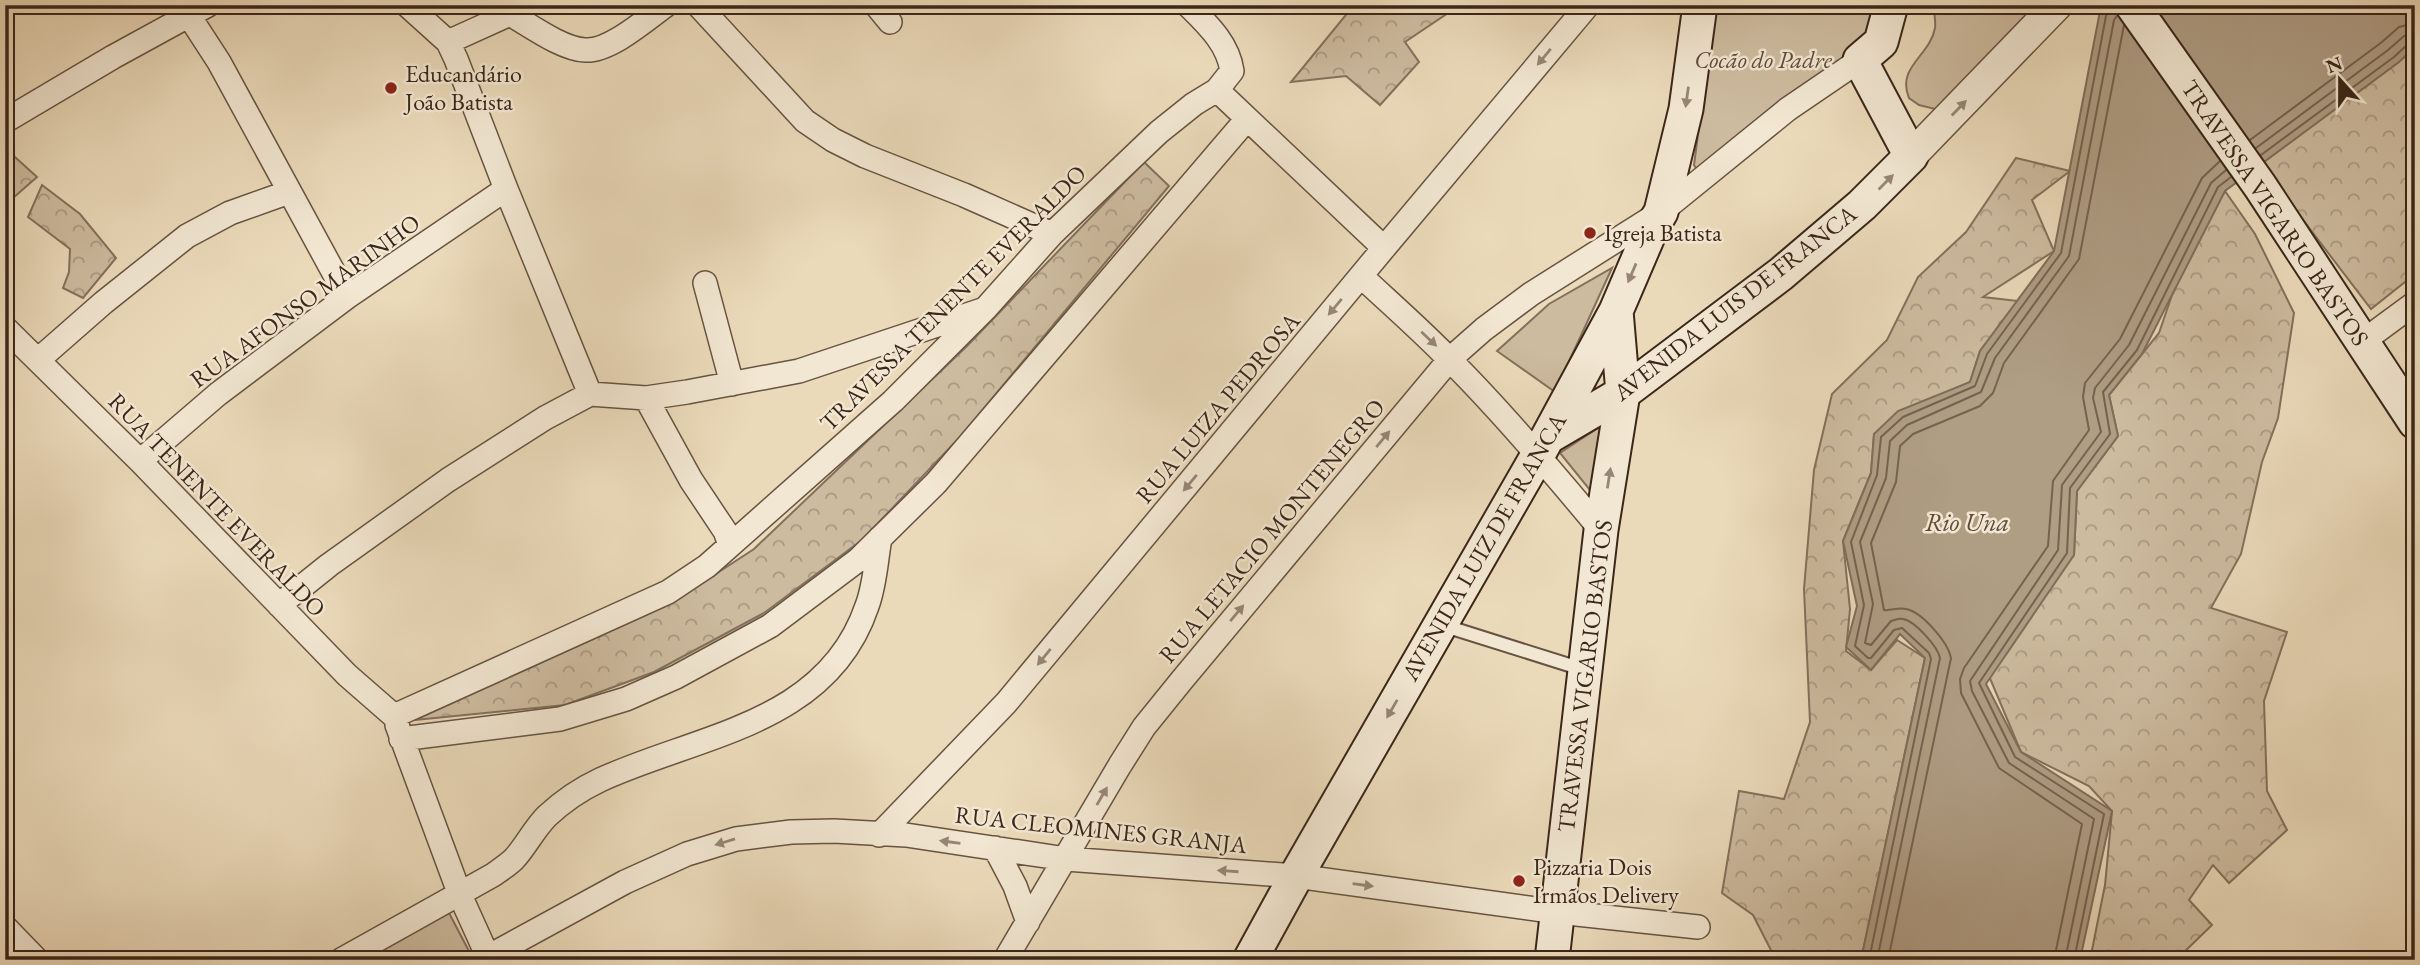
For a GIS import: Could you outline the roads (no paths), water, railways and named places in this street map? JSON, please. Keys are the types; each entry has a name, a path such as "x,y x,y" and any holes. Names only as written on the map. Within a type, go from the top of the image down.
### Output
{"main road":[{"name":"AVENIDA LUIZ DE FRANCA","path":"1250,960 1543,446 1616,311 1661,212 1686,109 1700,5"},
{"path":"1891,5 1881,42 1860,60 1911,156"},
{"name":"TRAVESSA VIGARIO BASTOS","path":"2132,5 2260,186 2415,422"},
{"name":"AVENIDA LUIS DE FRANCA","path":"1543,446 1623,393 1781,274 1863,205 1911,156"},
{"name":"TRAVESSA VIGARIO BASTOS","path":"1552,960 1601,530 1623,393 1616,311"}],"street":[{"path":"407,5 447,42 467,85 506,189 590,394"},
{"path":"447,42 506,10 568,47 587,51 610,44 666,5"},
{"path":"698,5 805,121 833,140 1052,234"},
{"path":"1188,5 1222,43 1230,58 1233,71 1217,90 1384,247"},
{"name":"RUA LUIZA PEDROSA","path":"879,835 1006,703 1588,5"},
{"name":"AVENIDA LUIS DE FRANCA","path":"1911,156 2057,5"},
{"path":"5,121 193,9 347,297"},
{"path":"1661,212 1788,109 1860,60"},
{"name":"TRAVESSA TENENTE EVERALDO","path":"394,716 668,592 707,566 893,401 986,308 1052,234 1159,132 1194,104 1217,90"},
{"path":"401,739 560,719 626,698 676,677 770,626 858,560 936,483 1247,119"},
{"name":"RUA AFONSO MARINHO","path":"140,461 218,394 347,297 506,189"},
{"path":"38,360 103,303 187,236 230,214 289,192"},
{"name":"RUA LETACIO MONTENEGRO","path":"1004,960 1120,765 1152,718 1450,359 1484,329 1531,295 1661,212"},
{"path":"1361,276 1543,446 1601,530"},
{"path":"705,283 732,384"},
{"path":"2362,342 2415,303"},
{"path":"279,605 329,565 448,480 545,418 590,394 646,398 799,371 986,308"},
{"name":"RUA TENENTE EVERALDO","path":"5,328 140,461 355,683 394,716"},
{"path":"646,398 691,480 725,531 730,545"},
{"path":"341,960 493,875 514,859 546,817 574,795 600,780 777,712 806,690 830,668 849,644 867,606 880,538"},
{"path":"394,716 485,958"},
{"name":"RUA CLEOMINES GRANJA","path":"485,958 625,882 687,854 736,839 802,831 906,835 1066,859 1296,876 1558,912 1698,926"},
{"path":"995,848 1011,878 1028,922"},
{"path":"5,927 37,960"}],"lane":[{"path":"1441,624 1586,670"}],"water":[{"name":"Rio Una","path":"2107,5 2415,5 2415,47 2399,62 2225,191 2142,354 2109,395 2118,436 2077,491 2074,555 1986,684 2021,752 2112,811 2080,960 1861,960 1925,658 1900,634 1871,670 1846,647 1857,606 1843,541 1871,473 1874,434 1898,411 1970,382 1980,351 2054,251 2100,11"}],"place":[{"name":"Educandário João Batista","path":"391,88"},
{"name":"Igreja Batista","path":"1590,233"},
{"name":"Pizzaria Dois Irmãos Delivery","path":"1519,881"}],"park label":[{"name":"Cocão do Padre","path":"1763,60"}]}
